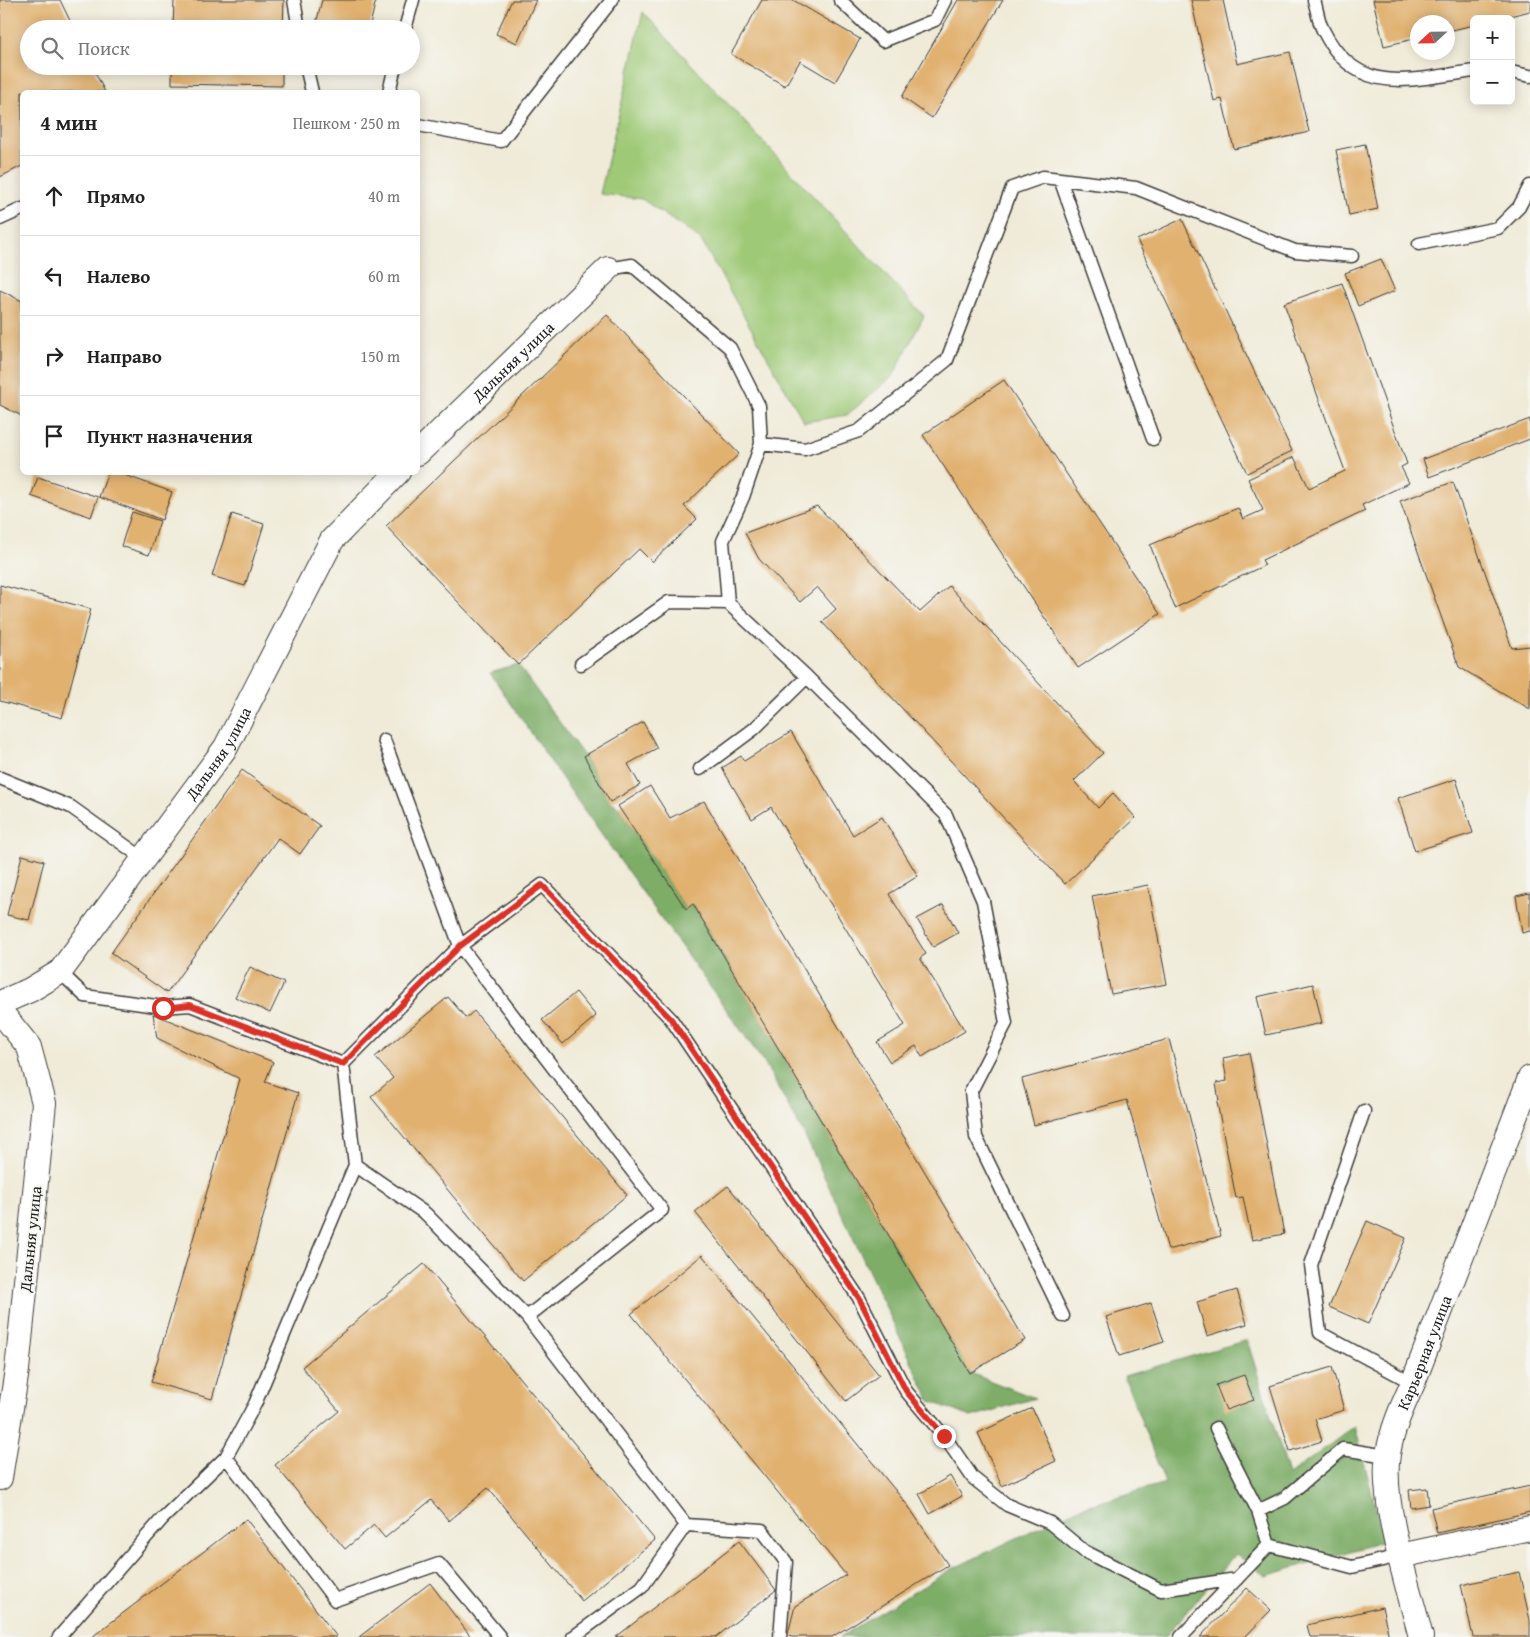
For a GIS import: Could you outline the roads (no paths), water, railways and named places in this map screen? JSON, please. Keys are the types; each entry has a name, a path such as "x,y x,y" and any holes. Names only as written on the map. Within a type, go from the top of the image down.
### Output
{"street":[{"name":"Дальняя улица","path":"420,451 608,269"},
{"name":"Дальняя улица","path":"0,1003 30,990 60,972 226,747 332,540 395,475"},
{"name":"Дальняя улица","path":"0,1011 29,1047 44,1103 17,1370 0,1478"},
{"name":"Карьерная улица","path":"1421,1637 1400,1556 1389,1500 1387,1456 1395,1421 1413,1383 1530,1078"},
{"path":"1400,1556 1530,1528"}],"lane":[{"path":"294,0 297,20"},
{"path":"407,20 413,0"},
{"path":"420,125 501,141 612,0"},
{"path":"840,0 883,41 935,20 945,0"},
{"path":"1314,0 1322,29 1345,62 1371,78 1398,81 1470,72"},
{"path":"1515,73 1530,76"},
{"path":"308,75 312,90"},
{"path":"389,90 393,75"},
{"path":"761,444 804,450 859,431 947,360 1012,188 1043,177 1136,188 1295,251 1352,256"},
{"path":"1060,179 1153,439"},
{"path":"1418,244 1498,228 1518,207 1530,186"},
{"path":"0,219 20,210"},
{"path":"608,269 632,265 730,348 759,406 761,444 743,496 723,541 728,603"},
{"path":"581,664 669,602 728,603 807,677 946,816 983,901 1006,1023 971,1091 976,1137 1063,1316"},
{"path":"700,768 754,729 807,677"},
{"path":"384,740 460,946 662,1210 527,1317"},
{"path":"0,778 71,807 144,858"},
{"path":"343,1064 460,946 542,885 671,1019 859,1298 906,1391 944,1436 973,1478 1007,1505 1050,1523 1084,1551 1161,1590 1237,1579"},
{"path":"60,972 85,996 163,1008 190,1005 343,1064"},
{"path":"59,1637 162,1519 226,1457 255,1404 355,1164 343,1064"},
{"path":"1364,1111 1311,1265 1320,1333 1413,1383"},
{"path":"355,1164 426,1214 527,1317 686,1525 762,1530 786,1562 780,1637"},
{"path":"1216,1428 1258,1511 1269,1545"},
{"path":"1258,1511 1285,1498 1343,1450 1387,1456"},
{"path":"226,1457 335,1600 438,1564 500,1637"},
{"path":"573,1637 642,1587 686,1525"},
{"path":"1181,1637 1269,1545"},
{"path":"1269,1545 1352,1567 1400,1556"}]}
